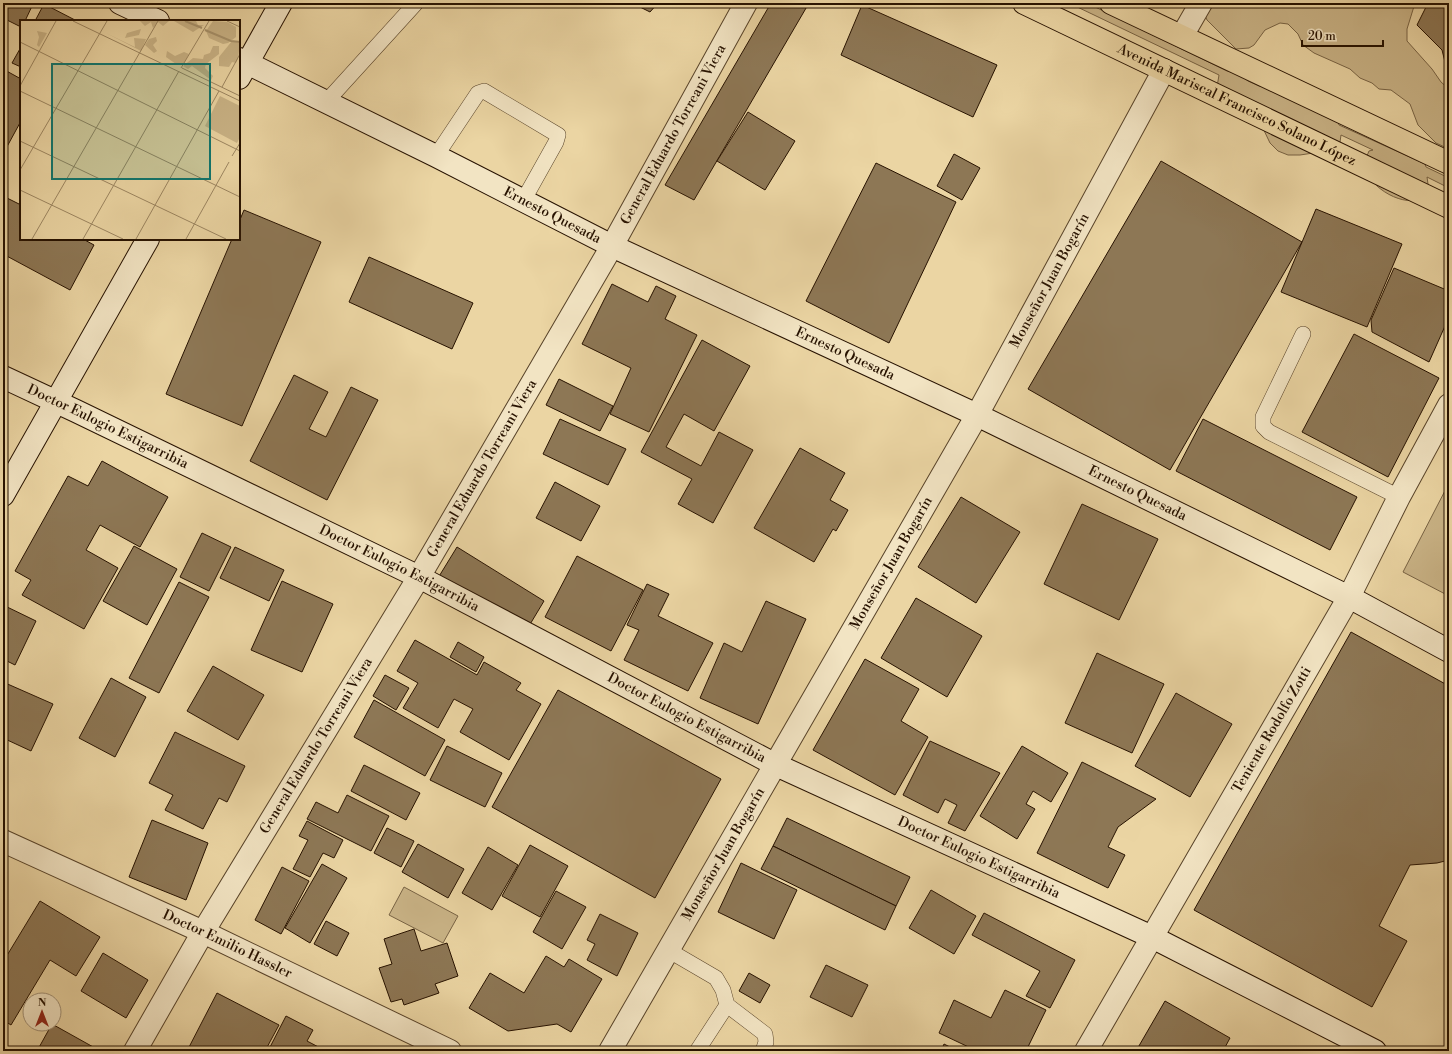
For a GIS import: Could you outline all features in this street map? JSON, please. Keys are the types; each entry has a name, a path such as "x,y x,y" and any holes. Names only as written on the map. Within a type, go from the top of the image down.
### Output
{"highway":[{"name":"Avenida Mariscal Francisco Solano López","path":"1024,3 1449,207"},
{"path":"1111,3 1449,163"}],"street":[{"path":"120,3 156,20"},
{"path":"242,67 282,3"},
{"name":"General Eduardo Torreani Viera","path":"135,1051 203,932 419,577 612,246 746,3"},
{"path":"1182,36 1201,3"},
{"name":"Ernesto Quesada","path":"242,67 326,102 436,156 612,246 977,415 1349,597 1449,651"},
{"name":"Monseñor Juan Bogarín","path":"610,1051 774,764 977,415 1164,70"},
{"path":"3,495 147,240"},
{"name":"Doctor Eulogio Estigarribia","path":"3,377 419,577 774,764 1152,937 1375,1051"},
{"name":"Teniente Rodolfo Zotti","path":"1086,1051 1349,597 1399,497 1449,405"},
{"name":"Doctor Emilio Hassler","path":"3,840 203,932 450,1051"}],"lane":[{"path":"326,102 416,3"},
{"path":"436,156 478,93 484,91 558,135 556,142 523,201"},
{"path":"1303,334 1263,417 1263,426 1269,432 1399,497"},
{"path":"668,950 716,978 723,990 727,1005 765,1034 766,1042 763,1051"},
{"path":"697,1051 727,1005"}],"shaded area":[{"path":"1069,3 1087,3 1227,71 1239,74 1248,81 1259,86 1292,90 1335,112 1339,125 1425,164 1426,167 1449,178 1449,188 1427,177 1429,191 1424,197 1412,201 1393,197 1376,185 1366,170 1364,162 1369,151 1373,150 1341,135 1340,142 1333,150 1300,155 1288,155 1278,151 1270,143 1260,122 1217,87 1219,75"},
{"path":"1212,3 1415,3 1407,29 1407,41 1432,69 1441,82 1449,89 1449,149 1436,143 1418,125 1410,104 1391,90 1379,89 1372,83 1360,78 1350,69 1314,53 1303,45 1298,34 1288,24 1280,23 1265,30 1254,45 1249,48 1236,49 1207,20 1204,13"},
{"path":"1449,483 1449,596 1403,572"},
{"path":"404,887 458,916 443,943 389,915"}],"building":[{"path":"3,3 33,4 25,20 20,20 20,26 3,18"},
{"path":"632,3 658,3 650,12"},
{"path":"771,3 809,3 694,200 665,185"},
{"path":"1428,3 1449,3 1449,78 1442,50 1417,25"},
{"path":"44,4 75,20 36,20"},
{"path":"862,5 997,65 973,117 841,55"},
{"path":"20,49 20,67 12,63"},
{"path":"3,69 20,78 20,123 3,154"},
{"path":"748,112 795,141 765,190 717,161"},
{"path":"954,154 980,168 962,200 937,186"},
{"path":"1161,161 1302,242 1170,470 1028,389"},
{"path":"876,163 956,202 889,343 806,301"},
{"path":"3,196 20,204 20,240 85,240 94,245 70,290 3,254"},
{"path":"1316,209 1402,244 1367,327 1281,292"},
{"path":"244,210 321,242 242,426 166,394 232,240 240,240 240,220"},
{"path":"369,257 473,303 452,349 349,302"},
{"path":"1394,268 1449,291 1449,317 1429,362 1372,332 1371,320"},
{"path":"612,284 648,302 656,286 676,296 665,319 697,335 649,432 610,414 631,368 582,344"},
{"path":"1354,334 1439,378 1388,477 1302,432"},
{"path":"702,340 750,366 714,431 684,414 666,447 701,466 719,432 753,450 713,523 678,504 692,479 641,452"},
{"path":"294,375 328,392 309,429 326,437 351,387 378,400 327,500 250,461"},
{"path":"559,379 613,406 600,431 546,405"},
{"path":"560,419 626,449 608,485 543,454"},
{"path":"1203,419 1357,497 1330,550 1176,471"},
{"path":"800,448 845,473 830,500 848,510 836,531 833,529 814,562 754,528"},
{"path":"102,461 168,497 140,547 100,525 86,550 118,568 84,629 22,595 31,580 15,571 68,476 88,486"},
{"path":"555,482 600,506 581,541 536,518"},
{"path":"961,497 1020,532 976,603 918,567"},
{"path":"1082,504 1158,539 1119,620 1044,584"},
{"path":"202,533 231,547 209,591 180,577"},
{"path":"134,546 177,569 147,625 103,601"},
{"path":"235,547 284,570 269,601 220,578"},
{"path":"457,547 544,601 526,631 438,578"},
{"path":"577,556 643,590 611,651 545,617"},
{"path":"282,581 333,604 302,672 251,650"},
{"path":"179,582 209,597 159,693 129,678"},
{"path":"647,584 669,594 658,616 713,643 688,691 624,660 639,630 627,625"},
{"path":"916,598 982,636 947,697 881,658"},
{"path":"766,601 806,619 758,724 700,698 724,643 742,652"},
{"path":"3,605 36,621 15,665 3,659"},
{"path":"1351,632 1449,686 1449,860 1437,863 1410,865 1379,926 1407,941 1372,1007 1194,910"},
{"path":"415,640 477,675 484,662 521,683 516,690 541,704 509,760 460,732 473,709 454,699 438,728 403,708 418,683 397,671"},
{"path":"458,642 484,657 476,672 450,657"},
{"path":"1097,653 1164,684 1132,753 1065,723"},
{"path":"865,659 919,689 901,721 928,737 895,795 813,750"},
{"path":"213,666 264,695 238,740 187,711"},
{"path":"385,675 409,688 396,710 373,696"},
{"path":"111,678 146,697 115,757 79,738"},
{"path":"3,682 53,704 31,751 3,738"},
{"path":"558,690 721,779 655,898 492,807"},
{"path":"1176,693 1232,724 1190,797 1135,766"},
{"path":"374,700 445,740 425,776 354,737"},
{"path":"175,732 245,766 227,802 219,798 203,829 165,810 173,795 149,783"},
{"path":"930,741 1000,773 965,831 948,823 957,805 945,799 938,813 903,795"},
{"path":"447,746 502,773 485,807 430,780"},
{"path":"1022,746 1068,773 1051,802 1033,791 1026,804 1035,809 1017,839 980,816"},
{"path":"1082,762 1156,799 1118,827 1108,847 1125,855 1108,888 1037,853"},
{"path":"364,765 420,793 406,820 351,791"},
{"path":"347,795 389,816 371,851 307,819 316,802 338,813"},
{"path":"787,818 910,877 896,906 773,846"},
{"path":"152,820 208,843 186,900 129,877"},
{"path":"307,821 343,840 334,858 323,853 310,877 293,869 308,840 299,836"},
{"path":"387,828 414,841 401,867 374,853"},
{"path":"418,844 464,869 448,898 402,872"},
{"path":"530,845 568,866 540,917 502,896"},
{"path":"773,846 896,906 885,930 761,869"},
{"path":"488,847 518,865 492,910 462,893"},
{"path":"741,863 797,890 774,939 718,912"},
{"path":"322,864 347,878 310,943 285,928"},
{"path":"282,867 309,881 281,934 255,920"},
{"path":"931,890 976,916 954,954 909,928"},
{"path":"556,891 586,907 562,949 533,932"},
{"path":"40,901 100,937 76,976 50,960 31,992 22,992 22,1007 11,1025 3,1020 3,962"},
{"path":"984,913 1075,960 1050,1008 1026,996 1040,971 972,935"},
{"path":"600,914 638,933 617,976 587,960 595,944 587,940"},
{"path":"326,921 349,933 337,956 314,944"},
{"path":"414,929 421,951 447,943 458,976 435,984 439,993 404,1005 402,999 391,1002 379,968 392,964 384,939"},
{"path":"103,953 148,980 126,1018 81,991"},
{"path":"546,956 564,967 569,959 602,979 571,1032 557,1024 508,1031 469,1008 490,973 524,993"},
{"path":"826,965 868,985 852,1017 810,997"},
{"path":"749,973 770,985 760,1003 739,991"},
{"path":"1005,990 1046,1010 1026,1051 977,1051 939,1033 954,1000 991,1018"},
{"path":"217,993 279,1025 265,1051 187,1051"},
{"path":"1165,1001 1230,1038 1223,1051 1136,1051"},
{"path":"286,1016 313,1030 307,1041 326,1051 268,1051"},
{"path":"62,1030 95,1048 93,1051 37,1051 48,1032 62,1032"},
{"path":"944,1044 958,1051 941,1051"}]}
